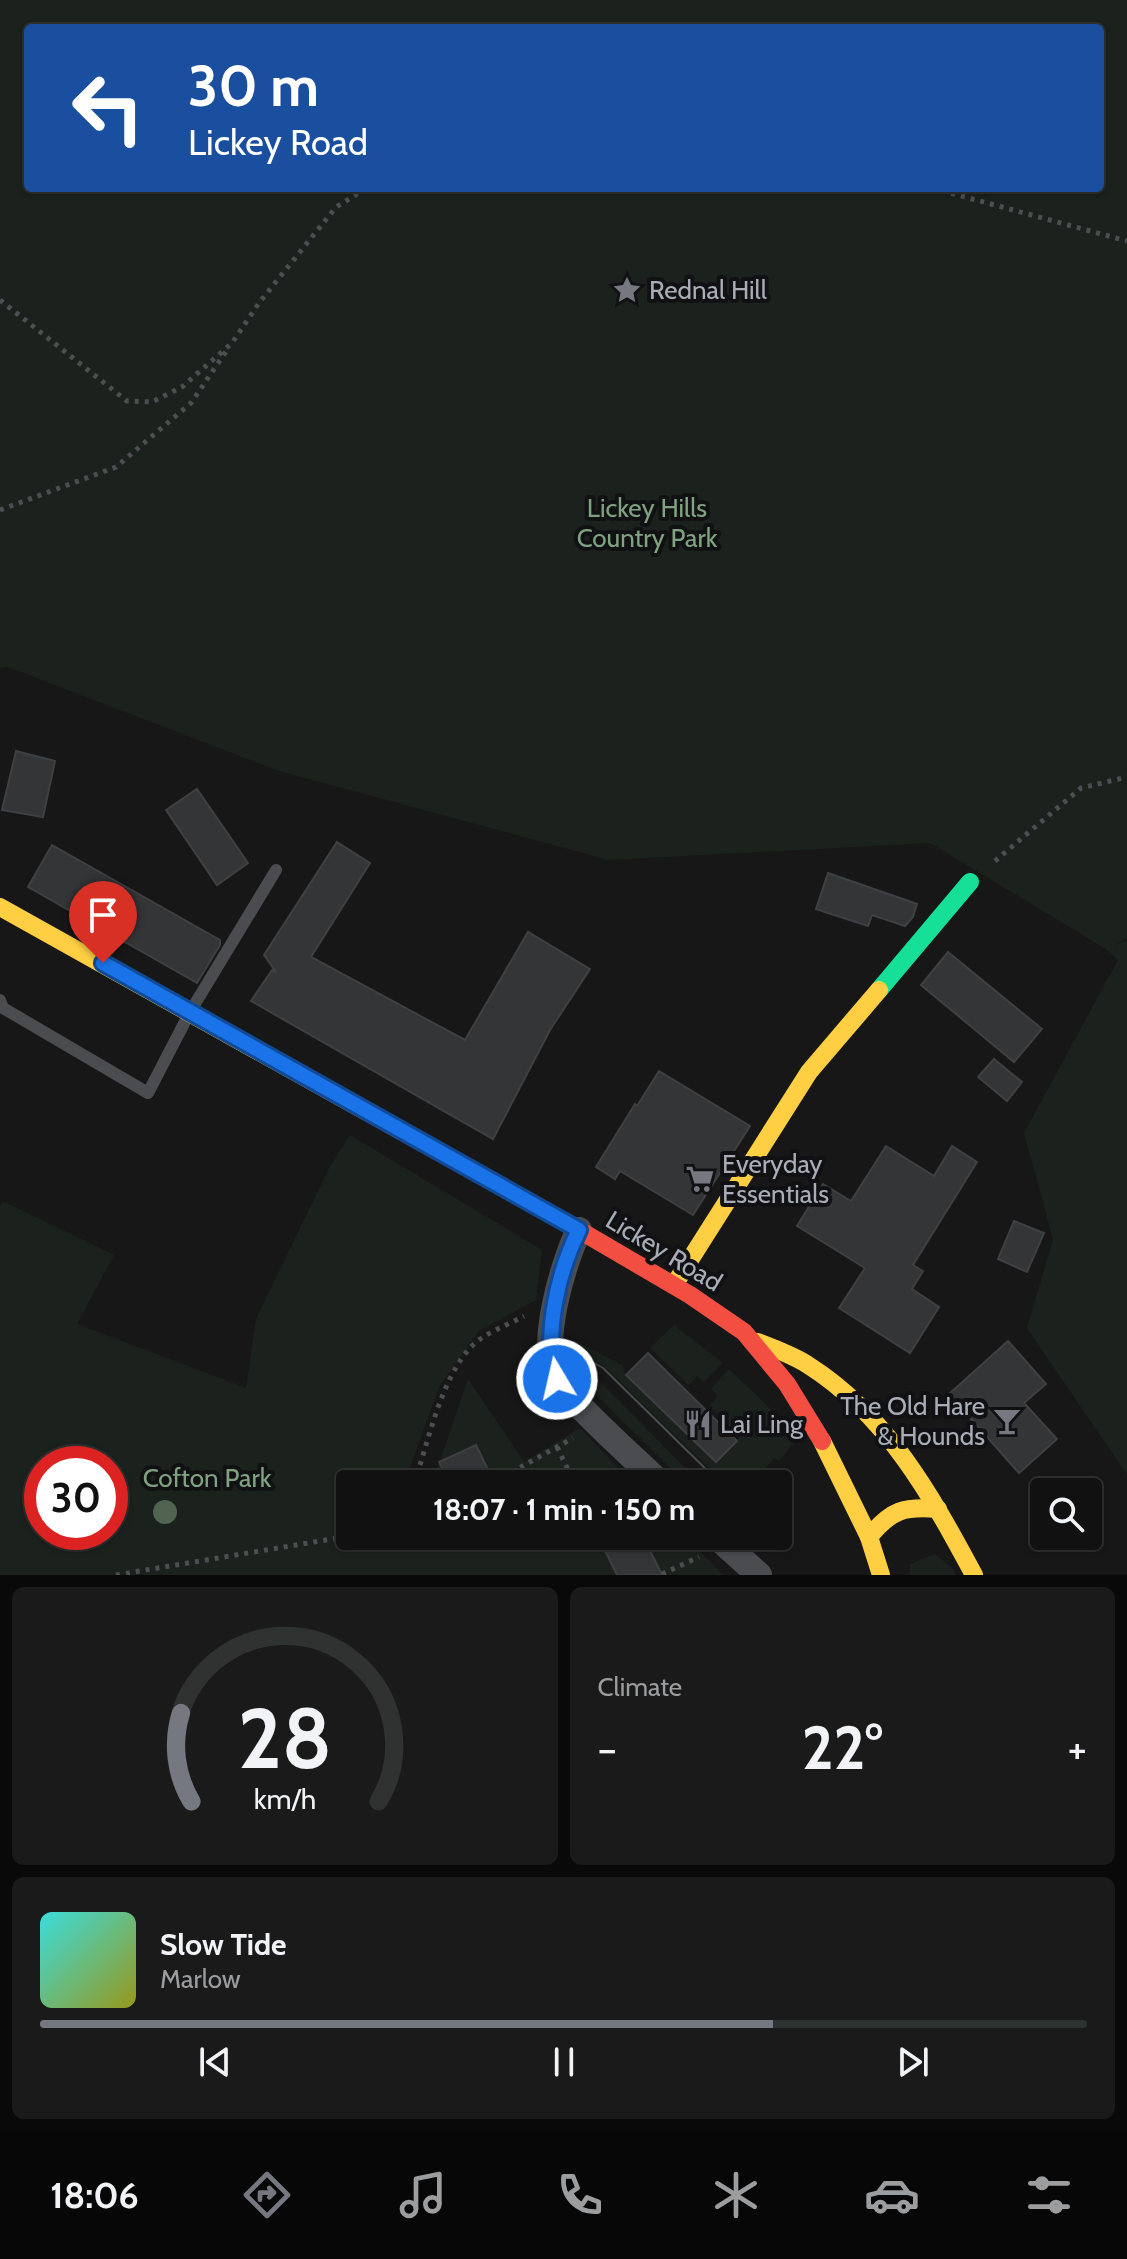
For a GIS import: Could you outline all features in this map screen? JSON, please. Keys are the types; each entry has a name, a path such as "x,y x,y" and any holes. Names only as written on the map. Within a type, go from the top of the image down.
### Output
{"main road":[{"path":"674,1285 809,1072 970,882"},
{"name":"Lickey Road","path":"0,907 579,1230 674,1285 753,1340 807,1364 868,1413 909,1460 974,1575"},
{"name":"Lickey Road","path":"753,1340 787,1384 824,1444 869,1537 881,1575"},
{"path":"869,1537 896,1510 910,1506 938,1509"}],"street":[{"path":"579,1230 564,1265 554,1315 551,1363 557,1379 646,1470"},
{"path":"731,1550 759,1575"}],"lane":[{"path":"0,1000 3,1008 148,1093 190,1012 276,870"}],"path":[{"path":"0,510 116,467 191,403 259,303 336,207 360,192"},
{"path":"947,192 1127,241"},
{"path":"0,300 127,401 152,402 182,387 232,343"},
{"path":"970,882 1081,788 1127,777"},
{"path":"419,1470 450,1382 469,1348 529,1314 554,1315"},
{"path":"516,1470 598,1424"},
{"path":"557,1447 568,1470"},
{"path":"116,1575 336,1538"},
{"path":"662,1574 703,1550"}],"green space":[{"name":"Lickey Hills Country Park","path":"0,0 1127,0 1127,938 1114,945 1127,941 1127,1475 1027,1328 1053,1239 1024,1133 1118,960 1106,949 930,843 609,860 279,771 8,667 0,668"},
{"name":"Cofton Park","path":"350,1135 542,1250 536,1300 479,1331 439,1387 409,1470 336,1470 336,1550 699,1550 723,1575 0,1575 0,1207 3,1201 114,1255 77,1324 246,1388 256,1319 329,1168"},
{"path":"674,1325 723,1363 704,1382 697,1376 689,1385 650,1348"},
{"path":"576,1341 622,1365 626,1375 715,1462 740,1437 709,1406 718,1396 711,1389 729,1369 778,1416 796,1440 779,1461 774,1458 764,1470 711,1470 604,1366 578,1351 575,1356 687,1470 672,1470 573,1372 570,1353"},
{"path":"468,1379 524,1462 580,1428 620,1470 437,1470"},
{"path":"935,1554 956,1575 910,1575 910,1564"}],"building":[{"path":"16,751 55,761 43,817 2,810"},
{"path":"197,789 248,863 217,885 166,810"},
{"path":"337,842 370,863 311,957 465,1040 528,932 590,969 550,1030 493,1139 251,1001 272,970 276,972 264,955"},
{"path":"52,845 220,940 197,983 28,887"},
{"path":"828,873 917,904 913,917 905,926 872,915 868,926 816,909"},
{"path":"948,952 1042,1029 1014,1062 921,985"},
{"path":"994,1059 1022,1082 1007,1101 978,1077"},
{"path":"659,1071 750,1126 693,1215 620,1171 615,1179 596,1167"},
{"path":"886,1146 934,1176 952,1146 977,1162 913,1265 923,1271 912,1289 939,1307 910,1353 839,1308 865,1268 797,1226 823,1184 851,1201"},
{"path":"1014,1221 1044,1233 1027,1272 998,1259"},
{"name":"The Old Hare & Hounds","path":"1008,1341 1046,1384 1024,1403 1057,1439 1019,1473 949,1394"},
{"name":"Lai Ling","path":"648,1353 737,1441 716,1462 626,1375"},
{"path":"476,1445 488,1470 443,1470 439,1462"},
{"path":"605,1550 650,1550 662,1575 617,1575"}],"tram line":[{"path":"577,1353 603,1368 707,1470"}],"traffic: fast":[{"path":"879,990 970,882"}],"traffic: slow":[{"path":"0,907 365,1111"},
{"path":"674,1285 809,1072 879,990"},
{"path":"758,1342 808,1365 836,1385 884,1432 941,1515 974,1575"},
{"path":"822,1441 869,1537 881,1575"},
{"path":"869,1537 884,1521 899,1512 916,1508 938,1509"}],"traffic: jam":[{"path":"365,1111 579,1230 690,1295 744,1332 787,1384 822,1441"}],"place":[{"name":"Rednal Hill","path":"627,290"},
{"name":"Everyday Essentials","path":"700,1179"},
{"name":"The Old Hare & Hounds","path":"1007,1421"},
{"name":"Lai Ling","path":"698,1424"}],"route":[{"path":"103,963 579,1230 564,1265 554,1315 550,1346 551,1363 557,1379"}]}
